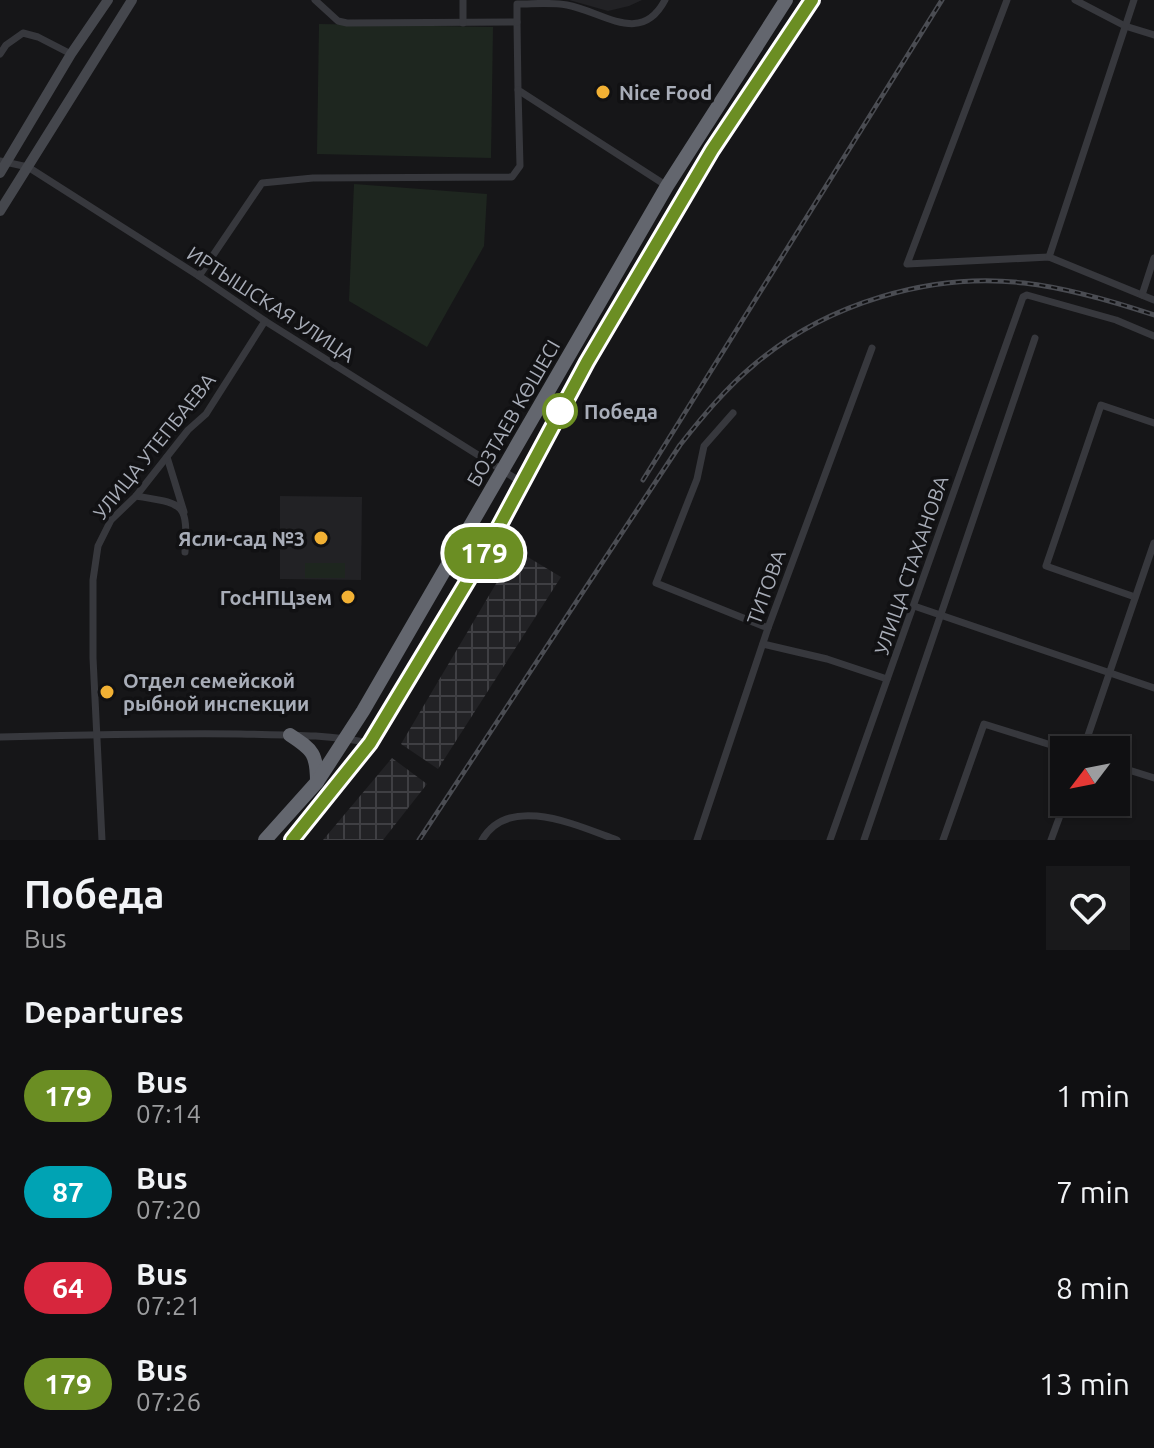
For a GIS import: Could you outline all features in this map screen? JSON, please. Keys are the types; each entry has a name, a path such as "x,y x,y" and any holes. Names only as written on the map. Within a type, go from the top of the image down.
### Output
{"highway":[{"name":"БОЗТАЕВ КӨШЕСІ","path":"265,840 317,782 345,738 503,472 667,186 786,0"},
{"name":"БОЗТАЕВ КӨШЕСІ","path":"292,840 370,743 488,547 587,362 712,150 812,0"},
{"path":"290,735 308,746 314,755 317,782"}],"main road":[{"path":"0,211 132,0"},
{"path":"0,173 4,161 105,1"}],"street":[{"path":"315,0 338,21 347,23 517,22"},
{"path":"463,0 463,23"},
{"path":"199,276 262,183 313,178 512,177 520,166 517,4 567,5 626,24 640,24 653,18 665,0"},
{"path":"1007,0 907,264 1049,257 1154,300"},
{"path":"1075,0 1125,26 1154,35"},
{"path":"1049,257 1134,0"},
{"path":"0,54 6,45 23,33 71,54"},
{"path":"518,90 667,186"},
{"name":"ИРТЫШСКАЯ УЛИЦА","path":"4,161 28,167 521,482"},
{"path":"1142,295 1154,258"},
{"name":"УЛИЦА СТАХАНОВА","path":"830,840 1021,301 1027,295 1116,320 1154,336"},
{"name":"УЛИЦА УТЕПБАЕВА","path":"102,840 93,580 98,546 111,520 136,496 188,430 206,414 265,321"},
{"path":"864,840 1035,338"},
{"name":"ТИТОВА","path":"697,840 768,628 872,348"},
{"path":"1135,597 1046,566 1101,405 1154,423"},
{"path":"733,413 704,446 692,492 656,583 768,628"},
{"path":"167,457 187,521 185,552"},
{"path":"136,496 170,502 184,512"},
{"path":"1088,736 1154,543"},
{"path":"914,606 1154,688"},
{"path":"763,644 813,655 887,679"},
{"path":"943,840 984,724 1050,745"},
{"path":"0,737 180,733 290,735 345,738 370,743"},
{"path":"1130,770 1154,778"},
{"path":"482,840 498,822 528,815 570,824 617,840"},
{"path":"1051,840 1060,816"}],"shaded area":[{"path":"569,0 642,0 608,11"},
{"path":"319,24 493,27 491,158 317,154"},
{"path":"354,184 487,194 484,246 427,347 349,301"},
{"name":"Ясли-сад №3","path":"280,496 362,497 361,580 280,579"},
{"path":"516,550 561,577 438,769 401,744"},
{"path":"305,563 345,563 345,578 305,578"},
{"path":"392,758 427,784 383,840 323,840"}],"railway":[{"path":"643,480 942,0"},
{"path":"419,840 680,445 734,383 783,343 847,309 916,288 952,283 988,281 1040,285 1154,315"}],"bus line":[{"name":"179","path":"292,840 370,743 488,547 587,362 712,150 812,0"}],"place":[{"name":"Nice Food","path":"603,92"},
{"name":"Победа","path":"560,411"},
{"name":"Ясли-сад №3","path":"321,538"},
{"name":"ГосНПЦзем","path":"348,597"},
{"name":"Отдел семейской рыбной инспекции","path":"107,692"}]}
